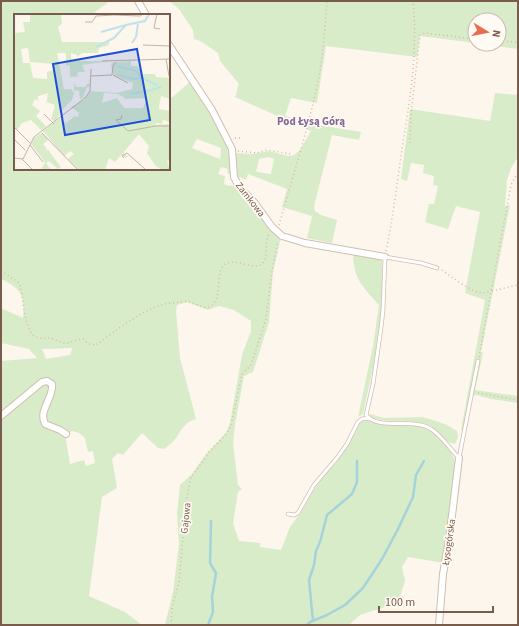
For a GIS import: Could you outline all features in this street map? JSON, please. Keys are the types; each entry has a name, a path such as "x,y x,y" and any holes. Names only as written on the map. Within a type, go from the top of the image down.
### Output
{"street":[{"path":"138,1 145,14"},
{"name":"Zamkowa","path":"170,47 212,110 232,150 234,177 240,188 254,202 282,236 306,243 385,257"},
{"path":"1,416 42,382 47,381 52,384 53,388 43,419 45,424 66,434"},
{"name":"Łysogórska","path":"440,625 444,574 458,458"}],"lane":[{"path":"369,418 366,415 366,411 373,384 383,310 385,257 421,263 437,268"},
{"path":"458,458 478,361"},
{"path":"288,514 294,515 298,513 314,485 344,448 358,422 362,419 369,418 385,422 413,423 431,428 458,458"}],"path":[{"path":"1,271 18,282 20,285 24,315 34,336 40,338 50,338 65,343 69,343 72,340 83,339 89,344 96,345 119,328 148,310 162,304 188,302 210,307 215,302 219,286 219,274 224,265 234,261 249,266 262,264 265,260 267,238 270,232 277,231 279,226 318,85 327,1"},
{"path":"385,257 393,221 415,51 415,20 413,1"},
{"path":"410,143 411,114 420,34 425,33 467,37"},
{"path":"507,41 518,42"},
{"path":"232,138 241,138"},
{"path":"232,150 257,153 267,150 291,154"},
{"path":"478,361 511,186 518,172"},
{"name":"Gajowa","path":"171,625 172,608 179,582 186,503 190,477 209,452 227,433 230,425 242,374 251,365 266,319 277,231"},
{"path":"437,268 474,290 483,293 518,285"},
{"path":"471,396 474,393 478,393 518,400"}],"green space":[{"path":"1,1 110,1 92,14 14,14 14,170 170,170 170,99 192,80 212,113 224,137 228,150 230,174 227,173 228,169 221,167 218,174 225,176 224,184 229,186 236,185 255,206 272,232 281,237 273,272 269,322 253,372 244,376 235,424 233,443 238,485 242,489 238,492 233,523 239,541 260,543 260,547 281,550 290,527 302,511 312,493 323,477 337,462 361,421 368,420 387,424 420,426 433,433 450,450 455,463 455,470 444,563 408,557 402,567 405,581 398,603 360,615 349,625 165,625 173,592 179,544 177,513 180,485 192,474 206,454 226,433 230,423 242,355 251,331 251,321 234,310 219,306 208,310 187,302 177,305 176,311 180,358 196,419 186,424 175,439 164,449 158,448 142,433 123,455 118,453 112,459 117,488 102,497 89,596 125,612 142,625 1,625 1,361 37,358 29,349 1,343 1,308 23,318 21,294 14,286 1,279","holes":["197,139 221,148 220,159 192,148","72,348 70,355 46,359 42,349","72,431 79,433 85,438 88,452 93,451 95,463 86,466 84,460 70,464 65,435"]},
{"path":"169,1 518,1 518,49 507,48 507,12 467,12 467,42 420,36 417,57 326,46 317,103 291,98 285,116 312,124 361,132 359,140 332,135 314,206 315,211 321,215 337,220 332,243 307,238 312,216 282,207 287,189 248,174 246,180 237,176 236,174 234,153 252,154 269,151 288,156 294,155 300,150 311,131 235,97 239,84 220,61 218,53 194,39 193,30 179,9","holes":["269,157 274,159 271,174 256,172 259,159"]},
{"path":"495,93 518,95 518,157 511,168 507,180 505,206 510,205 475,390 518,396 518,403 476,395 473,396 466,431 461,430 485,300 465,293 480,212 456,206 448,229 425,222 429,204 434,204 438,186 433,185 434,176 423,173 424,165 411,163 407,181 401,179 410,109 490,121"},
{"path":"353,252 377,257 382,261 382,307 374,363 363,414 358,417 373,346 379,305 360,282 357,276 353,261"},
{"path":"370,414 384,418 423,417 445,424 457,431 458,437 455,444 451,443 444,439 434,428 423,423 376,419 369,416"}],"waterway":[{"path":"313,621 309,580 314,565 316,551 327,515 352,494 357,482 357,461"},
{"path":"307,625 310,622 345,605 363,588 382,559 398,529 413,497 416,475 424,461"},
{"path":"208,625 213,612 212,597 216,573 210,563 211,521"}],"district":[{"name":"Pod Łysą Górą","path":"311,121"}]}
